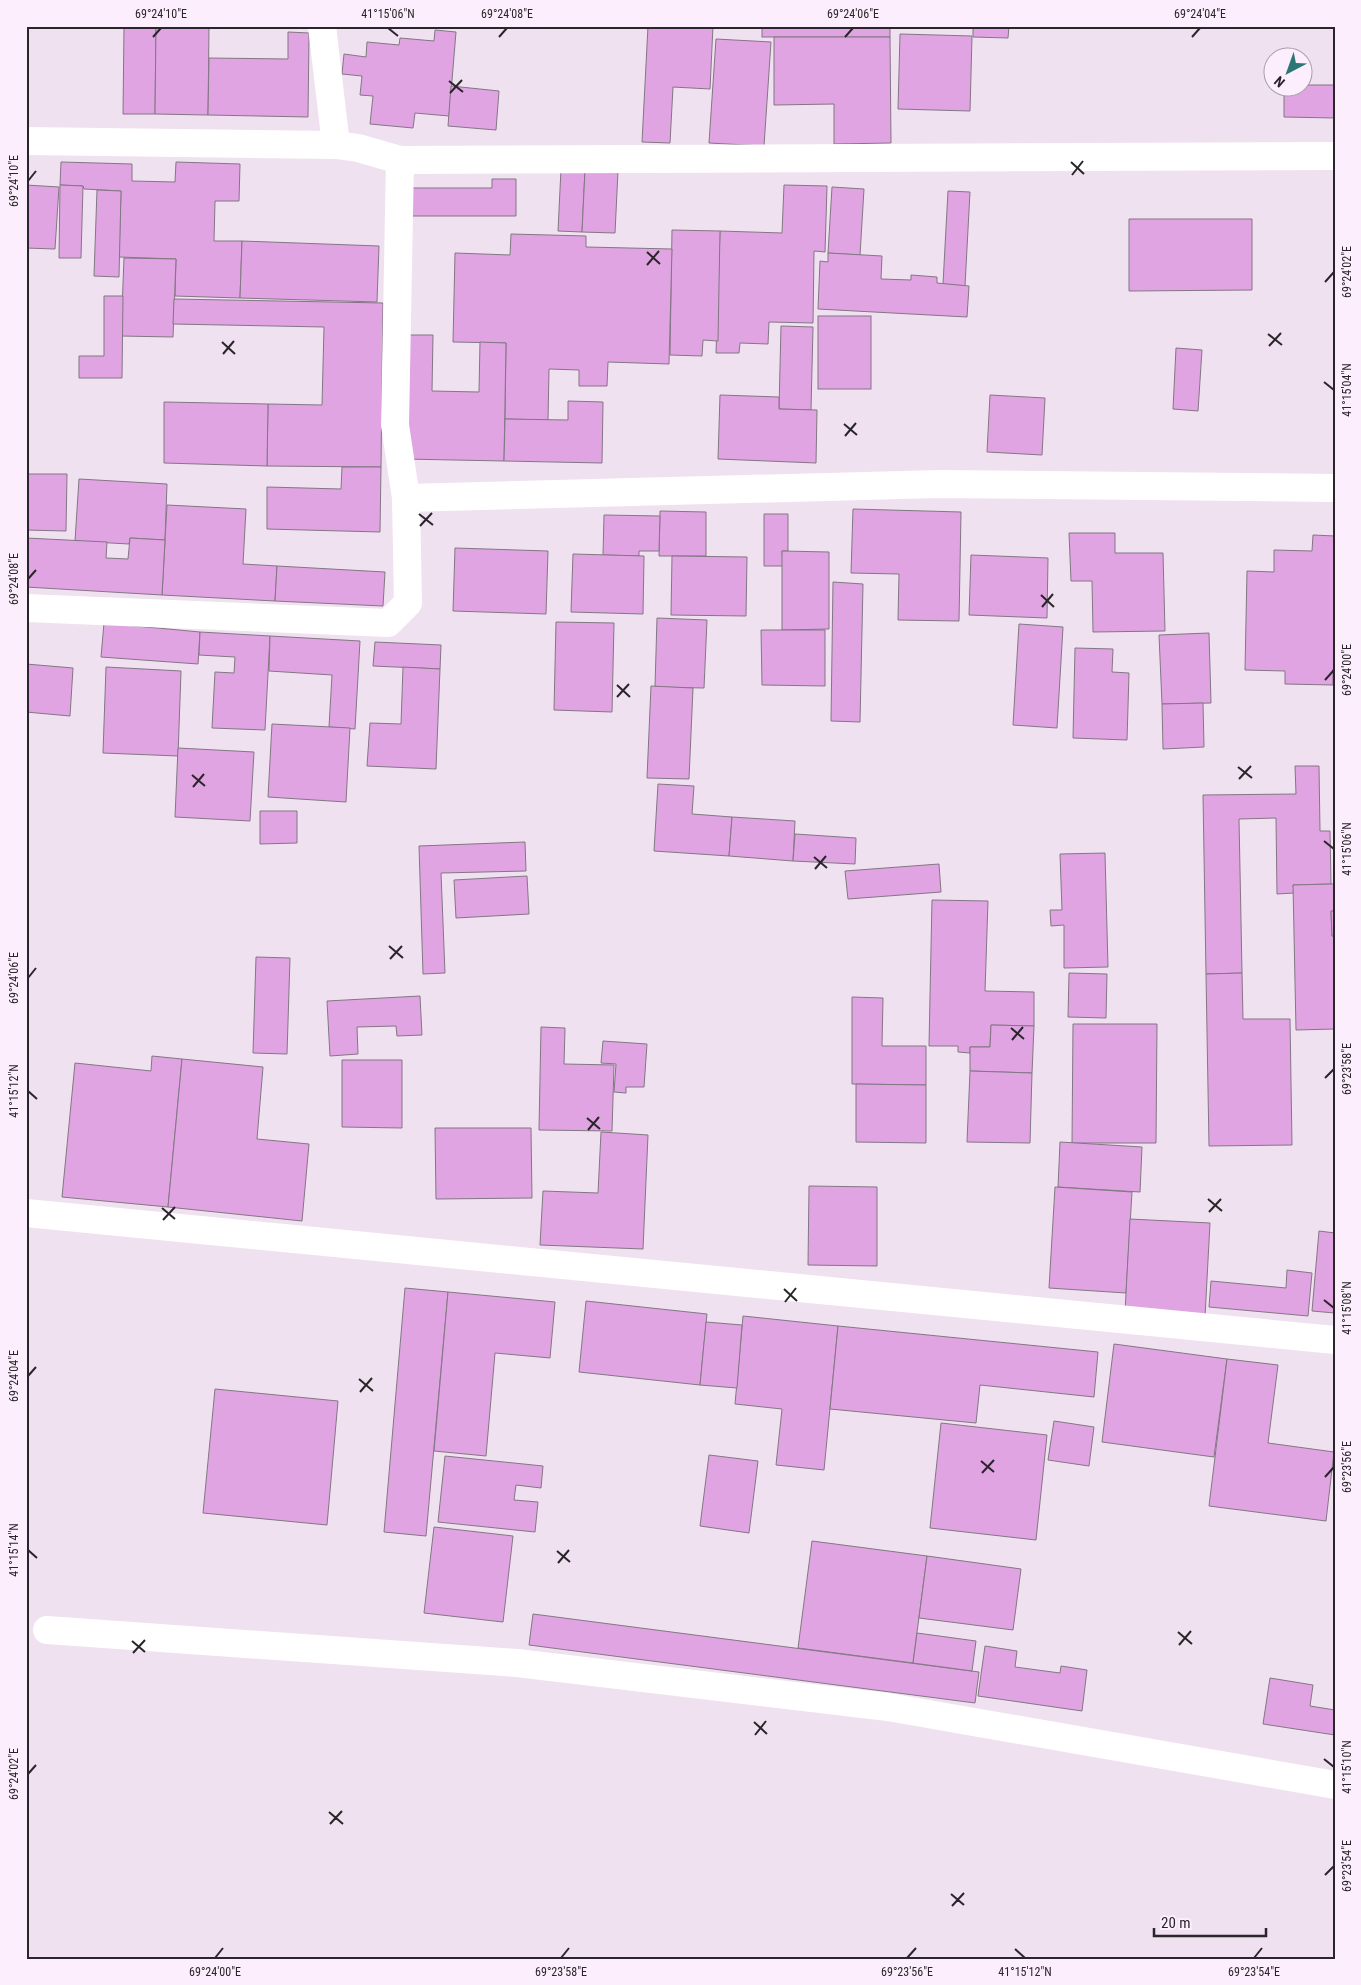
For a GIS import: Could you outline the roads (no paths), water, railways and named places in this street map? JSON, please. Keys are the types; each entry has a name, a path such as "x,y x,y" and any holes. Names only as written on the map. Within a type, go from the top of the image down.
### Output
{"street":[{"path":"322,26 336,145"},
{"path":"26,141 336,145 358,148 400,160 1335,156"},
{"path":"26,608 388,623 408,603 406,498 395,425 400,160"},
{"path":"406,498 939,484 1335,488"},
{"path":"26,1213 1335,1340"},
{"path":"47,1630 517,1663 879,1706 1335,1786"}]}
